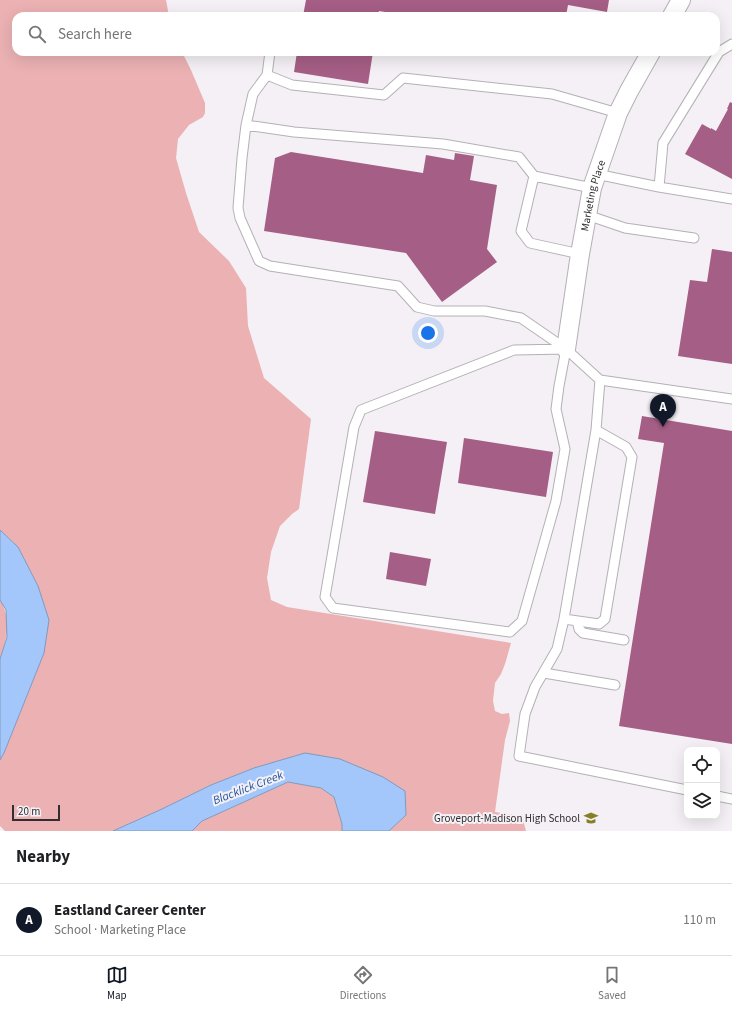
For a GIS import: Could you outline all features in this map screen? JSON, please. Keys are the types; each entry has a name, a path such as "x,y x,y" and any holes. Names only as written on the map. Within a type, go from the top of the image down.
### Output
{"street":[{"path":"674,12 681,0"},
{"name":"Marketing Place","path":"566,349 580,254 594,181 618,113 649,56"}],"lane":[{"path":"720,51 732,44"},
{"path":"269,56 267,75 253,94 246,125 238,208 240,218 259,261 270,266 398,286 417,307 434,311 485,311 521,318 566,349 600,380 732,398"},
{"path":"659,187 663,143 717,56"},
{"path":"267,75 292,85 384,95 402,78 552,94 618,113"},
{"path":"246,125 294,132 443,144 519,158 534,176 659,187 732,199"},
{"path":"534,176 520,231 530,243 580,254"},
{"path":"587,215 625,228 694,238"},
{"path":"566,349 556,409 565,449 556,501 522,621 510,632 333,608 325,597 354,427 361,410 514,350 566,349"},
{"path":"600,380 596,430 564,619 557,649 544,674 535,687 525,714 519,756 684,789"},
{"path":"564,619 599,624 605,619 632,457 626,448 596,430"},
{"path":"578,621 579,629 583,633 624,640"},
{"path":"544,674 615,685"},
{"path":"720,797 732,800"}],"shaded area":[{"path":"0,0 166,0 168,12 12,12 12,56 184,56 205,103 205,113 203,117 189,125 178,139 176,158 199,232 229,261 246,288 248,326 264,378 311,419 299,509 280,526 271,552 267,578 271,600 287,607 511,643 501,674 495,683 493,701 495,711 502,714 509,713 510,721 505,740 495,812 522,816 526,831 389,831 406,815 406,804 254,768 211,785 113,831 5,831 0,826 0,760 44,653 38,586 18,547 0,530"},
{"path":"0,600 6,615 7,629 5,644 0,659"},
{"path":"288,782 321,788 334,797 342,824 342,831 192,831 202,821"}],"water":[{"path":"0,530 18,547 38,586 49,620 44,653 0,760 0,659 7,637 6,610 0,600"},
{"name":"Blacklick Creek","path":"305,753 340,759 383,777 405,791 406,815 389,831 342,831 342,824 334,797 321,788 288,782 202,821 192,831 113,831 211,785 254,768"}],"building":[{"path":"306,0 609,0 607,12 568,5 567,12 304,12"},
{"path":"296,56 372,56 368,84 294,72"},
{"path":"730,102 732,103 732,179 685,154 702,124 716,131 728,109"},
{"path":"291,152 423,173 426,155 454,160 455,153 474,156 470,180 497,185 487,249 497,262 442,302 406,253 264,231 275,158"},
{"path":"712,249 732,252 732,364 678,356 690,280 707,282"},
{"path":"642,416 732,431 732,744 619,726 664,443 638,439"},
{"path":"375,431 447,442 435,514 363,502"},
{"path":"464,438 553,452 546,497 458,483"},
{"path":"390,552 431,559 426,586 386,579"}],"place":[{"name":"Eastland Career Center","path":"663,427"},
{"name":"Groveport-Madison High School","path":"591,818"}]}
